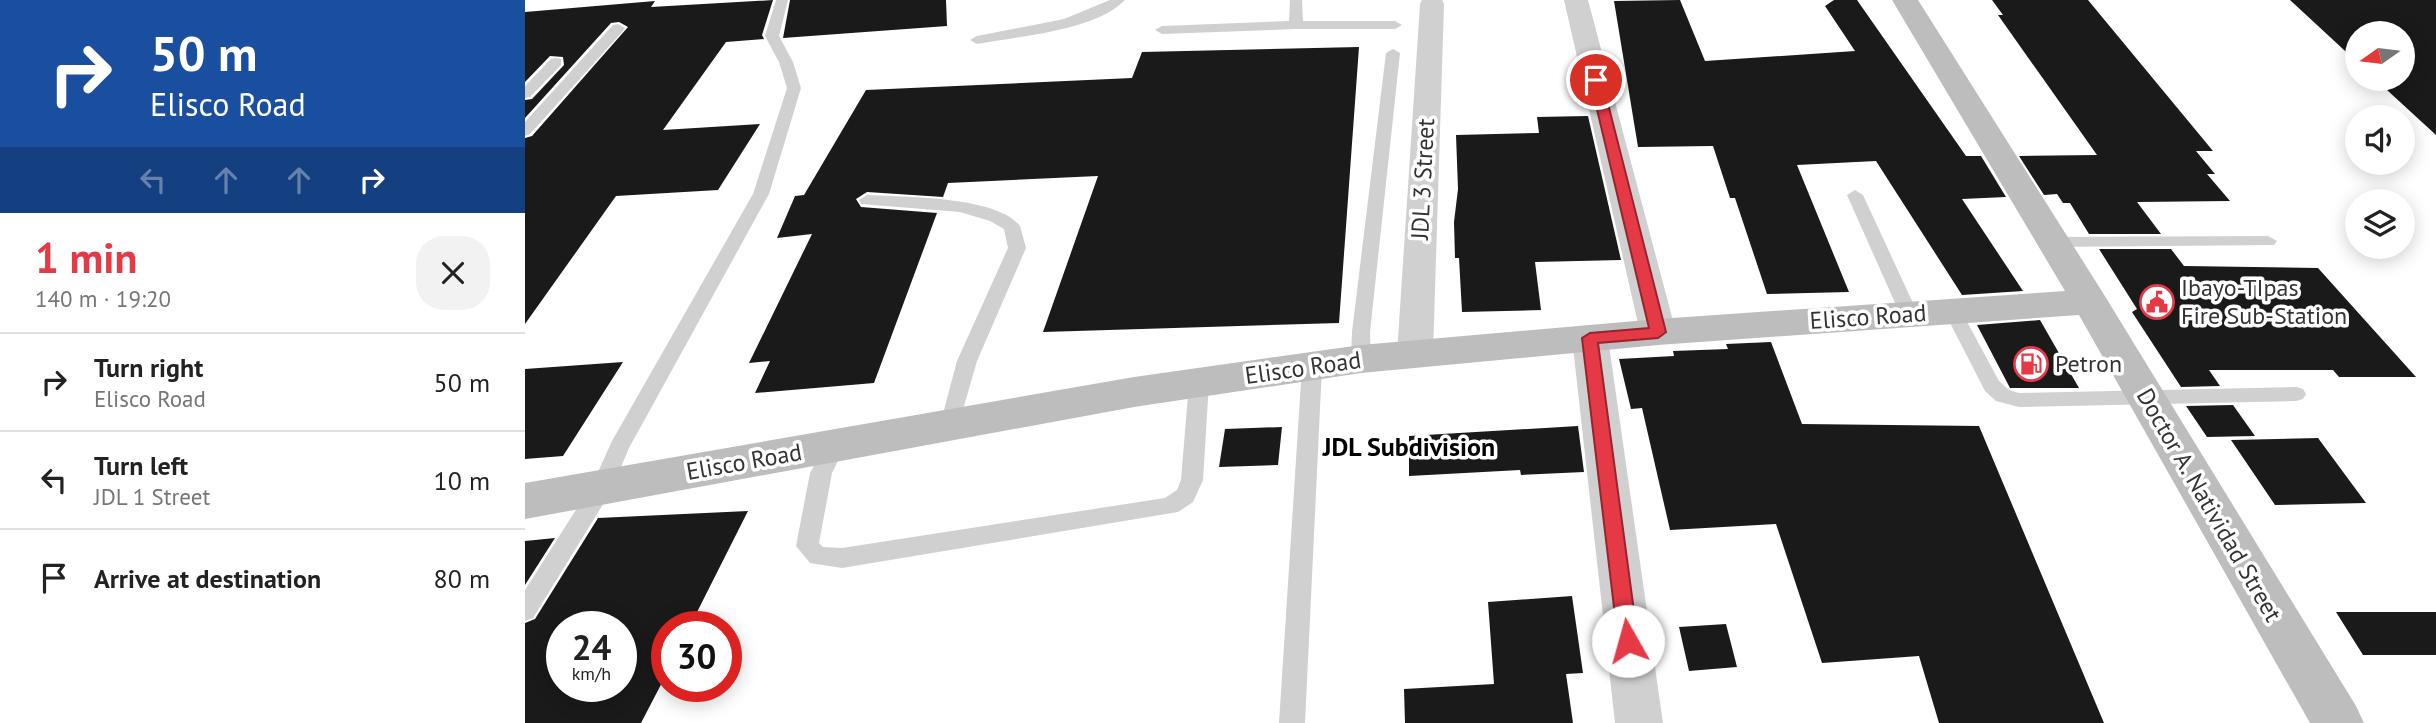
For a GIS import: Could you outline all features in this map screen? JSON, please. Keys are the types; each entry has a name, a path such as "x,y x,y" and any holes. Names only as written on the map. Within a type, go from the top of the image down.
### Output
{"main road":[{"name":"Doctor A. Natividad Street","path":"1905,0 2090,302 2338,723"},
{"name":"Elisco Road","path":"525,501 950,425 1361,359 1658,332 2090,302"}],"street":[{"path":"1576,0 1658,332"},
{"name":"JDL 3 Street","path":"1415,354 1432,4"},
{"path":"1590,338 1639,723"}],"lane":[{"path":"525,611 602,487 619,447 761,194 794,88 786,62 772,36 782,0"},
{"path":"977,40 1058,24 1103,11 1119,0"},
{"path":"1296,0 1296,26"},
{"path":"1162,30 1395,25"},
{"path":"525,131 618,28"},
{"path":"1361,359 1361,332 1394,53"},
{"path":"525,94 556,62"},
{"path":"1855,195 1909,314"},
{"path":"867,200 971,208 995,215 1011,226 1017,248 967,361 950,425"},
{"path":"2053,242 2268,242"},
{"path":"1952,311 1992,386 2003,396 2019,400 2296,394"},
{"path":"1292,723 1312,367"},
{"path":"836,445 821,473 807,546 818,556 842,558 1170,506 1185,496 1192,481 1199,383"}],"building":[{"path":"773,0 762,35 764,39 726,42 663,130 760,124 718,190 616,196 525,324 525,138 532,136 628,27 619,22 611,23 525,118 525,100 532,99 564,65 563,57 550,56 525,82 525,12 655,1 651,7"},
{"path":"790,0 946,0 947,26 783,38"},
{"path":"1680,0 1705,61 1855,51 1825,6 1834,0 1857,0 1966,156 1981,156 2006,197 1962,199 2023,291 1962,295 1876,161 1797,165 1849,292 1767,294 1735,198 1730,198 1713,146 1638,147 1614,1"},
{"path":"1992,0 2088,0 2213,151 2196,151 2215,174 2207,174 2230,201 2137,202 2161,234 2089,234 2070,203 2063,203 2057,194 2044,195 2019,156 2097,155 1998,15 2003,15"},
{"path":"2290,0 2436,0 2436,135 2415,116 2415,105 2403,105 2388,91 2415,91 2415,21 2345,21 2345,51"},
{"path":"1359,47 1339,323 1043,332 1098,176 948,183 943,197 867,192 856,199 861,207 937,213 874,383 755,393 770,361 749,363 812,234 777,238 795,196 804,195 866,90 1132,78 1142,52"},
{"path":"1588,116 1621,260 1535,262 1541,310 1462,312 1459,258 1455,258 1454,222 1458,189 1456,135 1539,133 1537,117"},
{"path":"2099,249 2171,249 2184,266 2318,268 2416,377 2339,377 2333,370 2209,370 2220,386 2181,387 2132,312 2137,309"},
{"name":"Petron","path":"2040,320 2079,388 2010,388 1977,325"},
{"path":"1771,342 1802,424 1979,426 2104,723 1939,723 1919,656 1822,663 1776,524 1670,530 1642,408 1631,409 1619,359 1674,356 1673,351 1728,349 1726,344"},
{"path":"623,362 563,456 525,459 525,369"},
{"path":"2233,405 2255,436 2207,437 2186,406"},
{"path":"1578,426 1584,472 1521,475 1520,470 1409,476 1409,436"},
{"path":"1282,427 1278,465 1219,467 1225,429"},
{"path":"2318,438 2366,503 2275,505 2231,440"},
{"path":"748,511 698,611 651,611 652,702 641,723 525,723 525,623 535,619 598,518"},
{"path":"555,538 525,585 525,541"},
{"path":"1572,596 1583,673 1566,674 1573,723 1405,723 1404,689 1494,684 1488,602"},
{"path":"2336,612 2436,612 2436,655 2363,655"},
{"path":"1726,624 1737,667 1689,671 1679,627"}],"place":[{"name":"Ibayo-TIpas Fire Sub-Station","path":"2157,302"},
{"name":"Petron","path":"2031,364"}],"district":[{"name":"JDL Subdivision","path":"1409,447"}],"route":[{"path":"1596,80 1658,332 1590,338 1628,641"}]}
